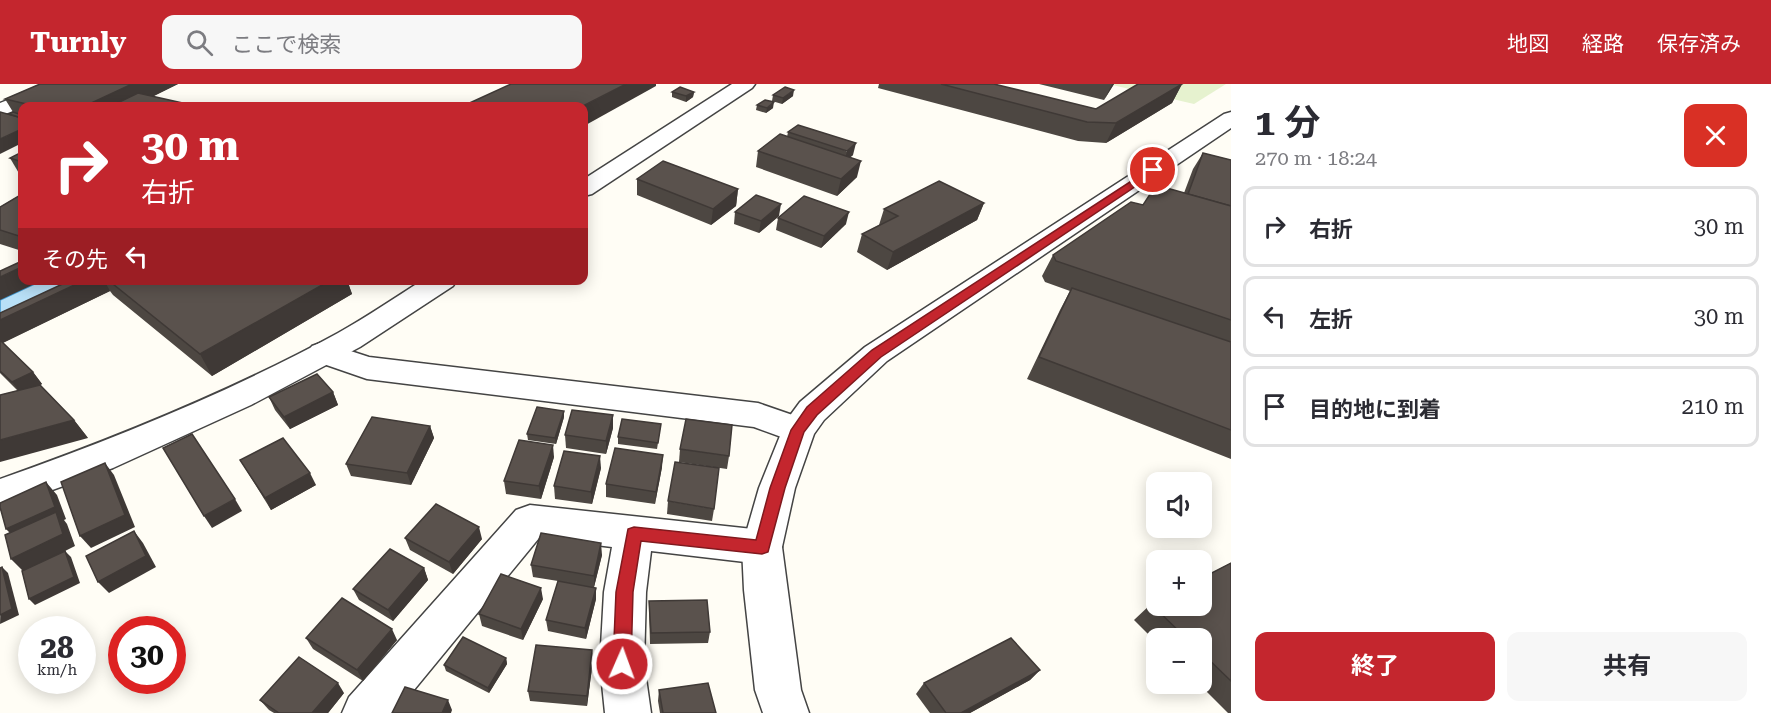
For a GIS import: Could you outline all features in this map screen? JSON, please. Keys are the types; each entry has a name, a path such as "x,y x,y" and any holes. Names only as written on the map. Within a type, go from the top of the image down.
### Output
{"street":[{"path":"20,102 66,84"},
{"path":"588,186 745,84"},
{"path":"0,110 18,103"},
{"path":"786,713 778,690 762,548 777,488 798,430 812,411 876,354 1231,118"},
{"path":"0,494 100,458 239,397 349,340 435,285"},
{"path":"323,353 367,368 758,415 798,430"},
{"path":"365,713 530,521 762,548"},
{"path":"628,713 622,664 625,592 634,534"}],"green space":[{"path":"1108,84 1226,84 1194,104"}],"water":[{"path":"32,285 72,285 85,296 0,337 0,300"}],"building":[{"path":"40,84 132,84 94,102 18,102 5,99"},
{"path":"511,84 626,84 588,103 472,102"},
{"path":"941,84 994,84 1096,109 1138,84 1182,84 1116,123 1087,122"},
{"path":"680,87 694,92 686,96 672,92"},
{"path":"785,87 794,90 783,98 773,95"},
{"path":"138,93 178,102 119,102"},
{"path":"765,100 774,102 767,108 757,105"},
{"path":"0,112 18,117 18,131 0,139"},
{"path":"798,125 856,143 847,151 788,132"},
{"path":"780,134 861,161 841,179 758,151"},
{"path":"1203,153 1231,160 1231,206 1188,194"},
{"path":"18,154 18,161 10,158"},
{"path":"663,161 738,189 713,209 637,179"},
{"path":"939,181 984,203 893,252 862,234 898,216 884,209"},
{"path":"1156,185 1231,206 1231,320 1056,261 1053,255 1131,202 1143,205"},
{"path":"756,195 781,204 761,221 735,212"},
{"path":"18,196 18,236 0,230 0,207"},
{"path":"804,196 849,212 824,236 778,218"},
{"path":"18,263 18,269 0,277 0,271"},
{"path":"60,285 74,285 0,320 0,313"},
{"path":"114,285 322,285 200,354"},
{"path":"1072,288 1231,342 1231,430 1039,357"},
{"path":"0,340 33,372 12,382 0,371"},
{"path":"317,374 333,392 284,417 269,397"},
{"path":"40,385 74,420 0,440 0,395"},
{"path":"537,407 564,411 555,438 527,434"},
{"path":"572,410 613,415 606,441 565,435"},
{"path":"372,417 430,426 407,473 346,464"},
{"path":"622,419 661,424 658,443 618,437"},
{"path":"686,419 732,425 729,456 680,449"},
{"path":"192,434 235,499 204,516 163,448"},
{"path":"283,438 310,473 265,498 240,460"},
{"path":"519,440 553,445 539,486 504,481"},
{"path":"615,448 663,455 656,492 606,484"},
{"path":"564,451 600,456 591,492 554,486"},
{"path":"675,462 719,468 714,509 668,501"},
{"path":"105,463 125,515 80,536 61,482"},
{"path":"46,482 55,507 6,529 0,503"},
{"path":"436,504 479,527 449,562 405,538"},
{"path":"56,512 63,534 11,559 5,535"},
{"path":"134,531 146,556 98,582 86,556"},
{"path":"541,533 601,543 594,576 531,565"},
{"path":"390,549 424,568 388,610 353,589"},
{"path":"65,551 74,577 29,599 22,571"},
{"path":"1231,563 1231,681 1212,663 1212,628 1176,628 1163,616 1212,616 1212,573"},
{"path":"2,567 12,609 0,615 0,568"},
{"path":"501,574 541,588 521,629 479,614"},
{"path":"558,581 596,588 585,628 546,620"},
{"path":"342,598 392,629 357,670 306,638"},
{"path":"707,600 710,632 651,633 649,601"},
{"path":"463,637 506,658 488,688 444,665"},
{"path":"1011,638 1040,670 961,713 946,713 924,683"},
{"path":"536,645 592,650 587,696 528,691"},
{"path":"299,657 338,683 312,713 279,713 260,700"},
{"path":"708,683 716,713 663,713 659,690"},
{"path":"405,687 448,700 442,713 392,713"}],"route":[{"path":"622,664 625,592 634,534 762,548 777,488 798,430 812,411 876,354 1153,170"}]}
